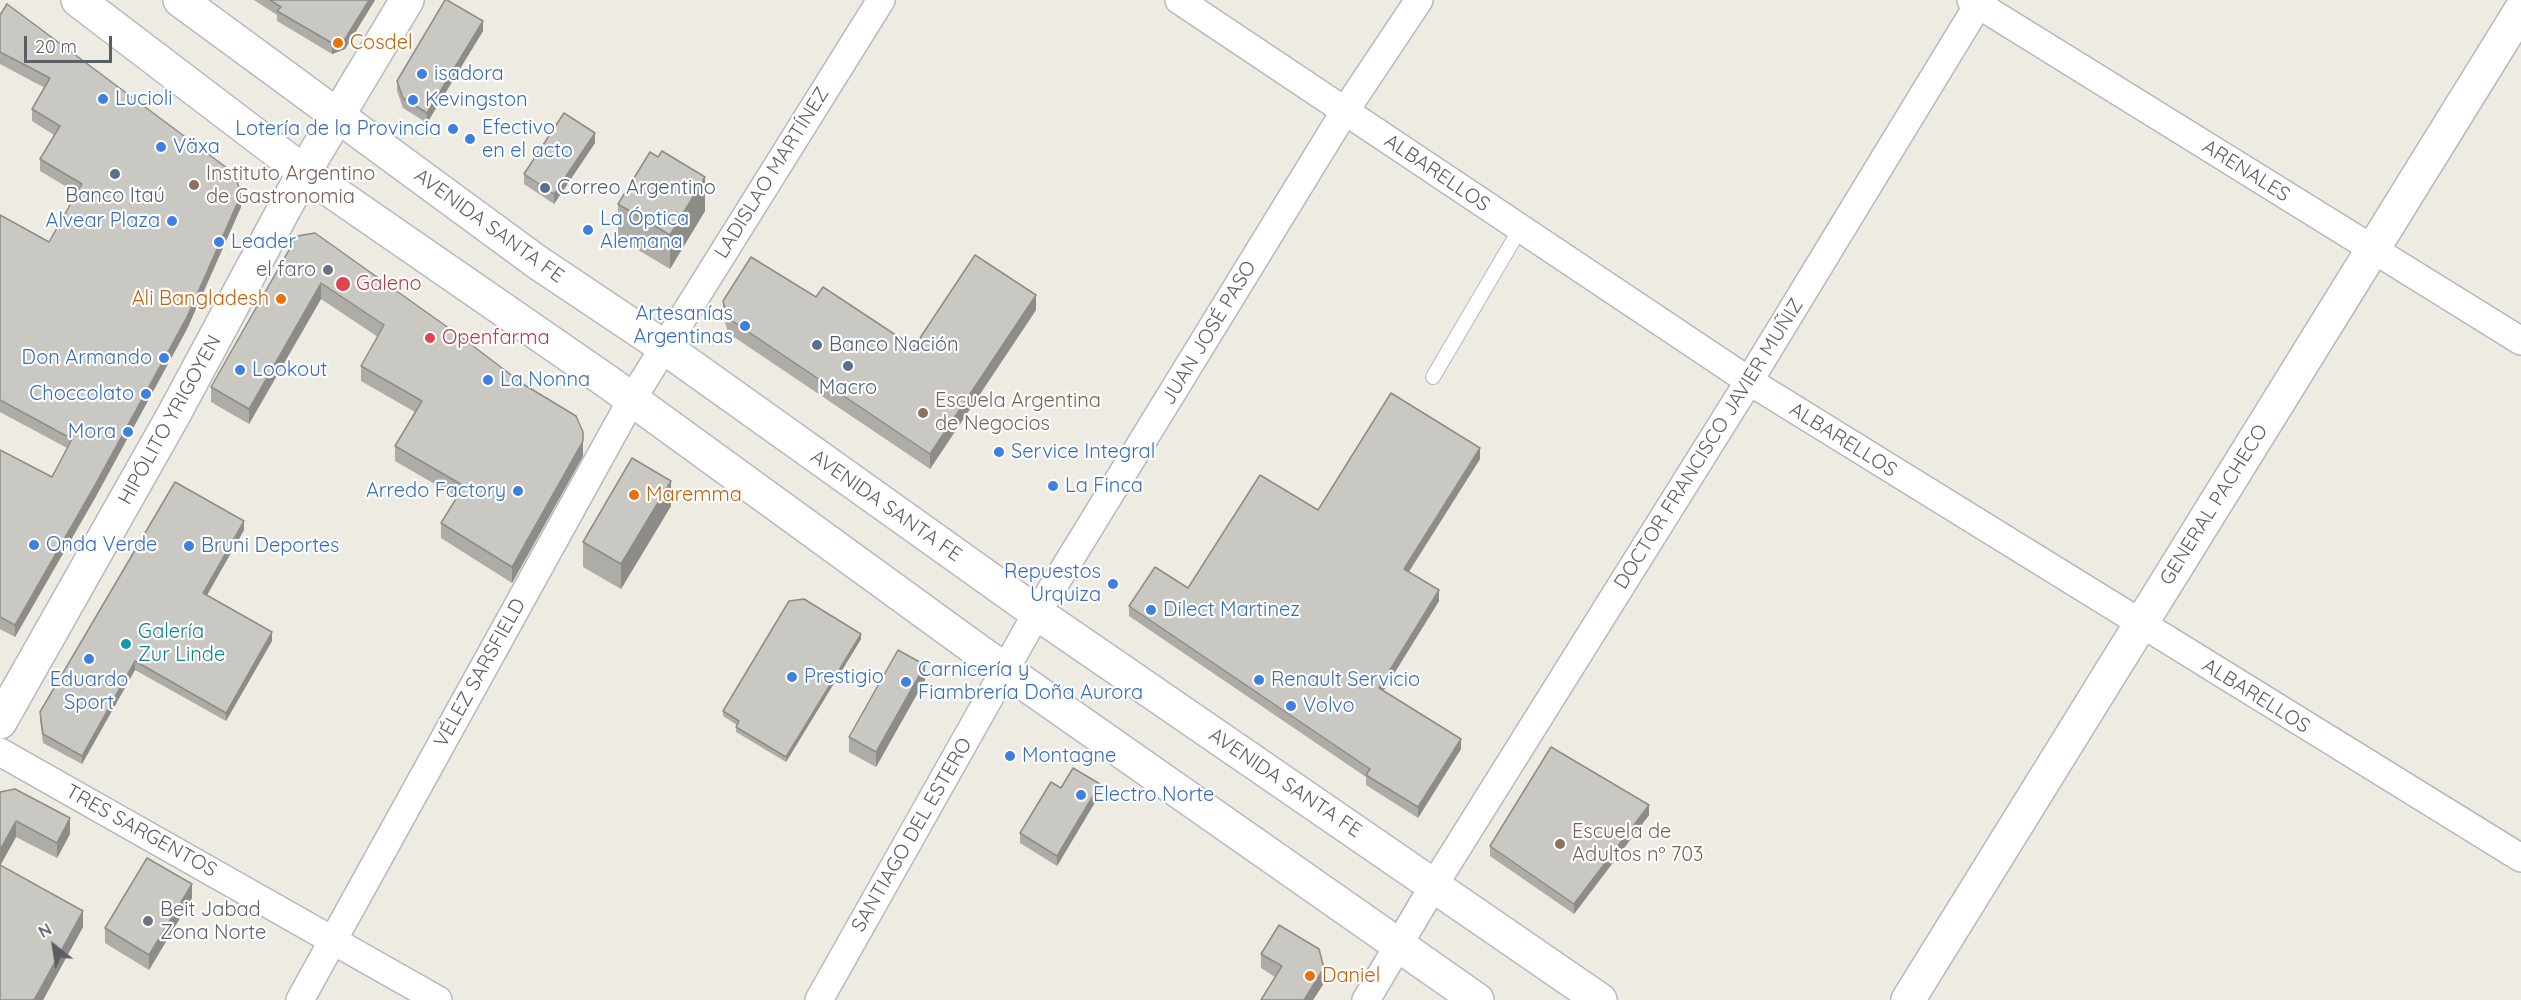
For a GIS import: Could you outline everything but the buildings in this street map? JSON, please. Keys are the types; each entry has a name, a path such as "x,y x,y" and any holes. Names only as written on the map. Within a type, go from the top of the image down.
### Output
{"main road":[{"path":"78,0 304,171 632,399 1005,670 1477,1000"},
{"name":"AVENIDA SANTA FE","path":"180,0 537,261 663,346 1037,613 1600,1000"},
{"name":"HIPÓLITO YRIGOYEN","path":"0,722 173,416 304,171 407,0"},
{"name":"GENERAL PACHECO","path":"1908,1000 2521,10"}],"street":[{"name":"LADISLAO MARTÍNEZ","path":"663,346 881,0"},
{"name":"ALBARELLOS","path":"1179,0 1749,381 2521,858"},
{"name":"JUAN JOSÉ PASO","path":"1005,670 1037,613 1345,111 1419,0"},
{"name":"ARENALES","path":"1976,2 2521,341"},
{"name":"DOCTOR FRANCISCO JAVIER MUÑIZ","path":"1366,1000 1434,885 1749,381 1976,2"},
{"name":"VÉLEZ SARSFIELD","path":"300,1000 663,346"},
{"name":"SANTIAGO DEL ESTERO","path":"819,1000 1005,670"},
{"name":"TRES SARGENTOS","path":"0,752 438,1000"}],"lane":[{"path":"1433,377 1520,229"}],"place":[{"name":"Cosdel","path":"338,43"},
{"name":"isadora","path":"422,74"},
{"name":"Lucioli","path":"103,99"},
{"name":"Kevingston","path":"413,100"},
{"name":"Lotería de la Provincia","path":"453,129"},
{"name":"Efectivo en el acto","path":"470,139"},
{"name":"Växa","path":"161,147"},
{"name":"Banco Itaú","path":"115,174"},
{"name":"Instituto Argentino de Gastronomia","path":"194,185"},
{"name":"Correo Argentino","path":"545,188"},
{"name":"Alvear Plaza","path":"172,221"},
{"name":"La Óptica Alemana","path":"588,230"},
{"name":"Leader","path":"219,242"},
{"name":"el faro","path":"328,270"},
{"name":"Galeno","path":"343,284"},
{"name":"Ali Bangladesh","path":"281,299"},
{"name":"Artesanías Argentinas","path":"745,326"},
{"name":"Openfarma","path":"430,338"},
{"name":"Banco Nación","path":"817,345"},
{"name":"Don Armando","path":"164,358"},
{"name":"Macro","path":"848,366"},
{"name":"Lookout","path":"240,370"},
{"name":"La Nonna","path":"488,380"},
{"name":"Choccolato","path":"146,394"},
{"name":"Escuela Argentina de Negocios","path":"923,413"},
{"name":"Mora","path":"128,432"},
{"name":"Service Integral","path":"999,452"},
{"name":"La Finca","path":"1053,486"},
{"name":"Arredo Factory","path":"518,491"},
{"name":"Maremma","path":"634,495"},
{"name":"Onda Verde","path":"34,545"},
{"name":"Bruni Deportes","path":"189,546"},
{"name":"Repuestos Urquiza","path":"1113,584"},
{"name":"Dilect Martinez","path":"1151,610"},
{"name":"Galería Zur Linde","path":"126,644"},
{"name":"Eduardo Sport","path":"89,659"},
{"name":"Prestigio","path":"792,677"},
{"name":"Renault Servicio","path":"1259,680"},
{"name":"Carnicería y Fiambrería Doña Aurora","path":"906,682"},
{"name":"Volvo","path":"1291,706"},
{"name":"Montagne","path":"1010,756"},
{"name":"Electro Norte","path":"1081,795"},
{"name":"Escuela de Adultos nº 703","path":"1560,844"},
{"name":"Beit Jabad Zona Norte","path":"148,921"},
{"name":"Daniel","path":"1310,976"}]}
